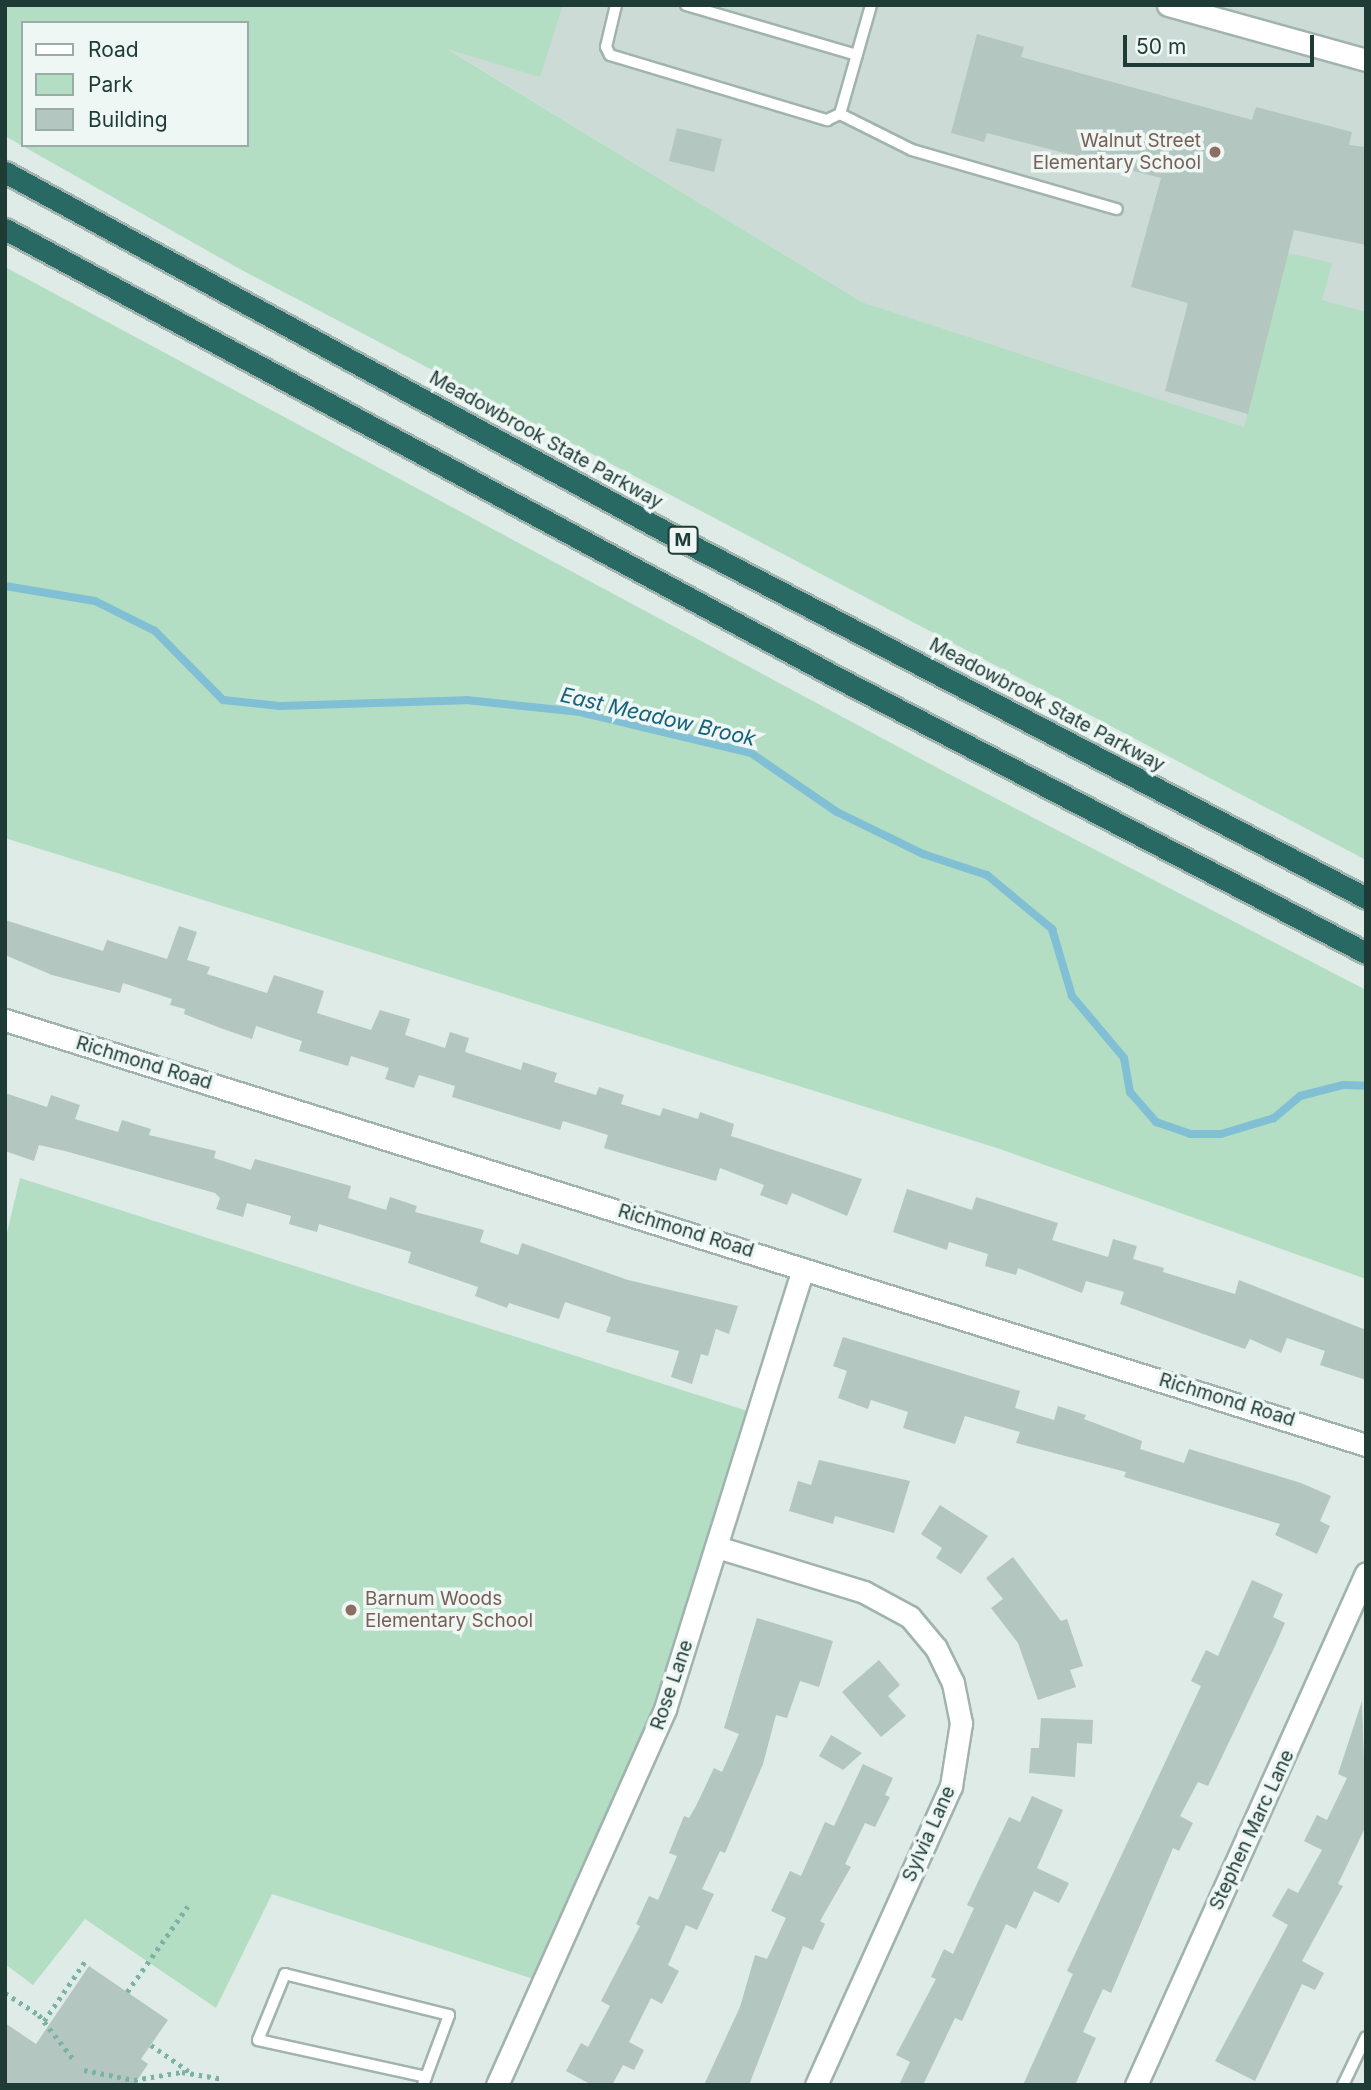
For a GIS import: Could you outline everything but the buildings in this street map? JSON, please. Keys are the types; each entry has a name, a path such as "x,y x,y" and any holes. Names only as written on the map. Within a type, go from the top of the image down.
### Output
{"highway":[{"name":"Meadowbrook State Parkway","path":"5,172 666,532 1366,898"},
{"name":"M","path":"5,229 765,639 1366,953"}],"street":[{"path":"1168,5 1366,60"},
{"name":"Richmond Road","path":"5,1020 1366,1445"},
{"name":"Rose Lane","path":"497,2085 656,1731 717,1547 803,1269"},
{"name":"Sylvia Lane","path":"717,1547 891,1603 936,1648 953,1682 961,1723 951,1786 816,2085"},
{"name":"Stephen Marc Lane","path":"1136,2085 1366,1573"}],"lane":[{"path":"616,5 606,47 610,55 827,120 840,114 871,5"},
{"path":"686,5 857,55"},
{"path":"840,114 912,150 1116,209"},
{"path":"285,1974 449,2015 424,2081 258,2040 285,1974"},
{"path":"1343,2085 1366,2037"}],"path":[{"path":"127,1992 188,1906"},
{"path":"44,2021 86,1960"},
{"path":"5,1993 44,2021 75,2061"},
{"path":"151,2045 194,2074"},
{"path":"84,2070 134,2080 194,2074 223,2079"}],"shaded area":[{"path":"375,5 1366,5 1366,467 862,302"}],"green space":[{"path":"5,5 563,5 540,77 447,49 862,302 1244,427 1288,253 1332,263 1322,300 1366,312 1366,860 238,268 24,147 248,147 248,21 21,21 21,145 5,136"},
{"path":"5,267 947,773 1366,990 1366,1279 1000,1149 5,838"},
{"name":"Barnum Woods Elementary School","path":"20,1178 757,1414 677,1674 543,1982 272,1894 216,2008 85,1919 33,1985 5,1964 5,1241"}],"waterway":[{"name":"East Meadow Brook","path":"5,586 95,601 155,631 223,700 280,706 466,700 580,712 751,753 837,812 923,854 987,875 1052,929 1072,996 1124,1058 1130,1092 1156,1122 1190,1134 1221,1134 1274,1118 1300,1096 1343,1085 1366,1086"}],"place":[{"name":"Walnut Street Elementary School","path":"1215,152"},
{"name":"Barnum Woods Elementary School","path":"351,1610"}]}
